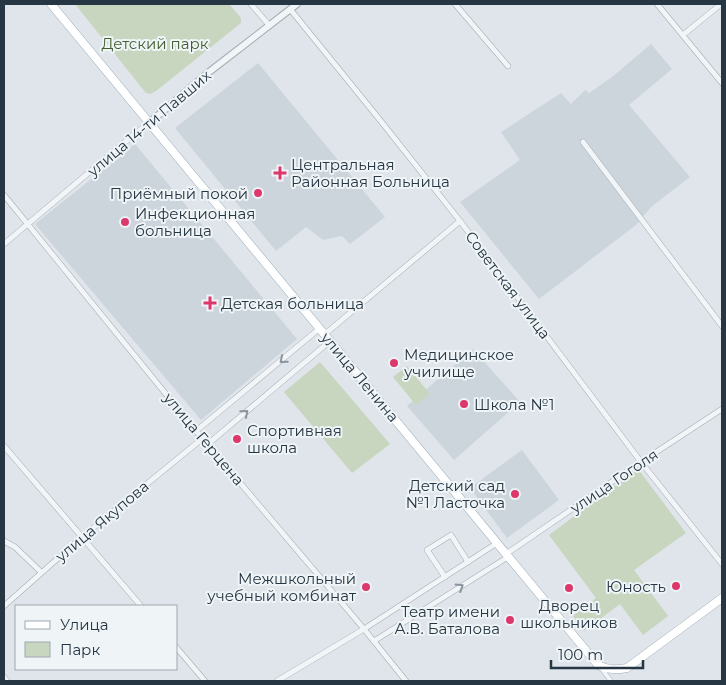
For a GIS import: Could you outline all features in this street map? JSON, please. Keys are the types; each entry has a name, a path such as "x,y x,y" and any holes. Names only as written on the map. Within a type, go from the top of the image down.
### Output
{"main road":[{"name":"улица Ленина","path":"51,4 598,665"},
{"path":"598,665 608,669 618,670 627,668 722,598"}],"street":[{"path":"251,4 269,25"},
{"name":"улица 14-ти Павших","path":"4,244 209,72 297,4"},
{"path":"455,4 508,66"},
{"path":"657,4 722,83"},
{"path":"683,35 721,4"},
{"name":"Советская улица","path":"290,9 460,221 641,462 722,564"},
{"path":"583,142 722,326"},
{"name":"улица Герцена","path":"4,195 196,431 406,681"},
{"path":"196,431 460,221"},
{"path":"208,444 330,341"},
{"name":"улица Гоголя","path":"374,641 507,555 641,462 722,409"},
{"name":"улица Якупова","path":"4,606 82,537 202,438"},
{"path":"4,446 140,605"},
{"path":"445,577 427,550 450,535 468,562"},
{"path":"4,542 15,547 41,572"},
{"path":"277,681 364,629 497,543"},
{"path":"178,649 205,681"},
{"name":"улица Ленина","path":"598,665 611,681"},
{"path":"4,677 7,681"}],"shaded area":[{"path":"651,44 672,69 629,105 690,177 651,207 636,225 539,299 460,202 520,160 501,132 561,93 571,104 585,90 589,93 612,77"},
{"name":"Центральная Районная Больница","path":"258,63 385,217 350,244 342,236 323,240 306,227 276,251 175,128"},
{"path":"135,144 297,339 201,420 35,224"},
{"name":"Школа №1","path":"473,349 520,402 454,460 407,406"},
{"name":"Детский сад №1 Ласточка","path":"522,450 559,500 507,538 470,488"}],"green space":[{"name":"Детский парк","path":"75,4 229,4 241,18 241,23 150,94 146,93"},
{"path":"320,362 390,444 352,473 284,392"},
{"path":"407,366 430,394 416,405 393,377"},
{"path":"638,469 686,533 634,570 668,616 643,635 620,604 584,631 573,616 596,598 549,535"}],"place":[{"name":"Центральная Районная Больница","path":"280,173"},
{"name":"Приёмный покой","path":"258,193"},
{"name":"Инфекционная больница","path":"125,222"},
{"name":"Детская больница","path":"210,303"},
{"name":"Медицинское училище","path":"394,363"},
{"name":"Школа №1","path":"464,404"},
{"name":"Спортивная школа","path":"237,439"},
{"name":"Детский сад №1 Ласточка","path":"515,494"},
{"name":"Юность","path":"676,586"},
{"name":"Межшкольный учебный комбинат","path":"366,587"},
{"name":"Дворец школьников","path":"569,588"},
{"name":"Театр имени А.В. Баталова","path":"510,620"}]}
